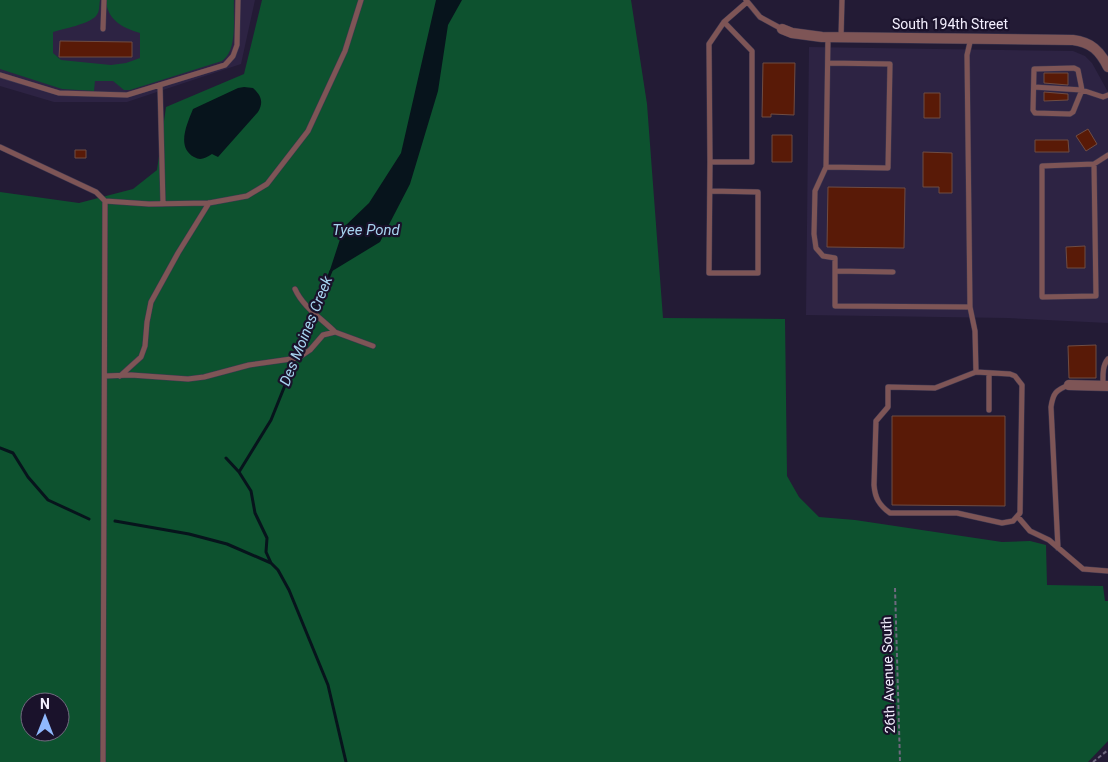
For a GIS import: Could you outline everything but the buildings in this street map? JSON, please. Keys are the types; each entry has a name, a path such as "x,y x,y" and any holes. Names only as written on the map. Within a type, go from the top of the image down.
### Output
{"street":[{"name":"South 194th Street","path":"782,29 811,36 828,37 1082,41 1096,49 1108,66"},
{"path":"1069,386 1106,386"}],"lane":[{"path":"103,29 104,0"},
{"path":"0,75 59,93 128,95 225,65 233,56 237,45 238,0"},
{"path":"0,147 96,192 105,201 162,204 209,203 247,196 267,184 308,130 345,51 361,0"},
{"path":"841,37 842,0"},
{"path":"710,191 758,192 758,273 710,273 709,44 724,22 746,1 760,17 782,29"},
{"path":"710,162 752,162 752,51 724,22"},
{"path":"828,37 826,167 815,191 814,234 816,248 822,256 835,258 835,306 970,307"},
{"path":"971,38 967,56 970,307 975,330 976,372"},
{"path":"826,167 888,168 890,82 890,64 828,63"},
{"path":"1074,68 1078,70 1082,90 1073,112 1070,114 1039,114 1033,110 1034,88 1034,69 1074,68"},
{"path":"160,85 162,204"},
{"path":"1034,88 1082,90 1103,97 1108,95"},
{"path":"1094,164 1096,296 1042,297 1042,166 1094,164 1108,155"},
{"path":"103,762 105,201"},
{"path":"120,376 141,357 145,346 151,302 209,203"},
{"path":"835,271 893,272"},
{"path":"295,289 307,308 334,332 374,346"},
{"path":"105,376 204,377 249,365 298,358 310,350 323,335 334,332"},
{"path":"1106,386 1104,368 1108,358"},
{"path":"976,372 1010,374 1015,376 1022,385 1022,507 1018,517 1008,523 1002,523 957,513 890,513 883,508 875,493 876,421 888,407 888,387 934,388 976,372"},
{"path":"989,373 989,410"},
{"path":"1058,548 1051,407 1053,395 1058,389 1069,386"},
{"path":"1018,517 1030,531 1049,540 1083,570 1108,571"}],"path":[{"name":"26th Avenue South","path":"895,588 900,762"},
{"path":"1093,762 1108,750"}],"shaded area":[{"path":"0,0 255,0 241,64 127,102 54,102 0,86"},
{"path":"809,47 1073,51 1085,56 1092,63 1108,92 1108,323 1007,318 806,315"}],"green space":[{"path":"0,0 100,0 98,13 93,19 53,32 53,53 61,60 111,65 126,63 140,58 140,33 128,29 117,22 109,13 106,0 234,0 233,42 227,56 222,61 130,90 124,90 113,81 95,81 94,91 62,89 0,69"},
{"path":"262,0 631,0 647,104 663,318 785,319 787,476 799,497 819,517 855,520 1002,542 1030,541 1046,545 1047,585 1103,586 1105,601 1108,601 1108,741 1088,762 0,762 0,192 79,203 133,189 157,170 166,107 244,74"}],"water":[{"name":"Tyee Pond","path":"436,0 462,0 448,25 438,91 410,184 380,242 329,273 344,227 369,203 401,153"},
{"path":"244,87 253,88 260,96 261,105 258,112 218,157 212,154 201,159 194,157 185,147 184,141 186,128 193,109"}],"waterway":[{"name":"Des Moines Creek","path":"239,472 271,420 331,271"},
{"name":"Des Moines Creek","path":"0,448 13,453 28,477 48,500 89,519"},
{"name":"Des Moines Creek","path":"226,458 239,472 251,491 255,513 267,538 266,552 289,590 328,685 346,762"},
{"name":"Des Moines Creek","path":"115,521 189,534 227,544 271,563"}]}
